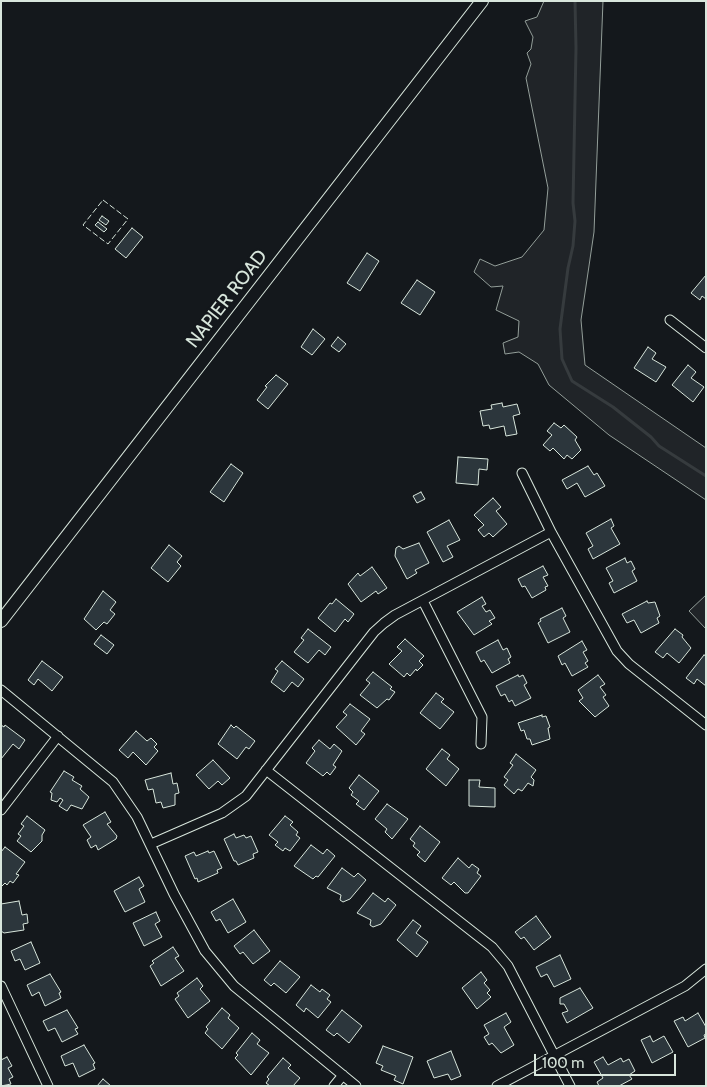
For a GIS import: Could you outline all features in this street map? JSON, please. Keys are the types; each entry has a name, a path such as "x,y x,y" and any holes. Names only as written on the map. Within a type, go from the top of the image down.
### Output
{"street":[{"name":"NAPIER ROAD","path":"1,621 482,1"},
{"path":"670,320 706,348"},
{"path":"522,473 551,532 617,652 629,664 706,725"},
{"path":"151,844 207,821 233,807 246,796 374,632 395,615 551,532"},
{"path":"422,601 482,717 481,744"},
{"path":"1,690 113,782 137,817 174,894 205,951 234,986 356,1086"},
{"path":"1,810 58,736"},
{"path":"266,770 492,947 508,966 570,1086"},
{"path":"497,1086 685,986 706,969"},
{"path":"1,986 48,1086"},
{"path":"334,1086 342,1075"}],"shaded area":[{"path":"544,1 603,1 594,232 581,320 585,365 706,448 706,500 609,435 549,385 538,364 519,352 505,354 503,343 518,337 519,321 496,310 503,286 491,287 474,272 480,259 495,266 522,257 544,230 548,188 526,78 531,64 527,53 531,49 533,37 525,21 537,17"},
{"path":"706,595 706,629 689,611"}],"building":[{"path":"102,216 109,221 106,225 99,220"},
{"path":"98,222 107,229 104,232 95,225"},
{"path":"132,228 143,237 126,258 115,249"},
{"path":"367,253 379,261 360,291 347,283"},
{"path":"706,275 706,299 702,296 700,300 691,293"},
{"path":"417,280 435,292 420,315 401,303"},
{"path":"313,329 325,339 312,355 301,347"},
{"path":"338,337 346,344 339,352 331,346"},
{"path":"648,347 656,353 652,359 666,367 656,382 634,368"},
{"path":"688,365 696,372 691,378 704,387 693,402 672,385"},
{"path":"276,375 288,384 268,409 257,400 267,387 265,386"},
{"path":"502,403 503,407 517,404 520,414 513,416 517,434 506,436 504,426 490,429 489,425 483,426 480,411 492,409 491,405"},
{"path":"554,423 561,428 564,425 577,437 575,440 581,450 572,459 567,455 564,459 553,448 550,451 543,445 552,435 547,431"},
{"path":"458,457 488,459 487,470 479,469 478,485 456,483"},
{"path":"231,464 243,473 224,502 210,492"},
{"path":"588,466 594,475 597,473 605,486 585,497 577,483 567,489 562,480"},
{"path":"421,492 425,499 417,503 413,496"},
{"path":"493,498 501,507 496,511 507,524 493,537 489,533 484,537 478,530 484,525 474,515"},
{"path":"611,519 614,526 611,528 620,544 593,559 588,549 593,546 586,533"},
{"path":"449,520 460,540 447,546 453,557 443,562 427,532"},
{"path":"419,543 429,563 415,570 417,573 407,579 395,556 396,548 399,546 403,549"},
{"path":"169,545 182,556 177,562 181,566 168,582 151,568"},
{"path":"625,558 627,563 631,561 635,569 632,571 637,581 614,593 609,583 613,581 606,568"},
{"path":"543,566 548,575 543,577 548,586 545,587 546,590 532,598 525,586 522,587 518,579"},
{"path":"372,567 387,588 378,594 376,591 361,602 348,584 358,573 360,576"},
{"path":"103,591 116,602 110,610 115,614 107,624 104,622 96,630 84,619"},
{"path":"482,597 486,604 482,606 486,612 490,610 495,618 489,621 492,624 474,635 457,612"},
{"path":"336,599 354,614 348,622 345,619 335,632 318,618 330,603 332,604"},
{"path":"647,601 648,603 655,602 660,616 657,618 659,623 641,633 634,620 627,623 622,614"},
{"path":"562,608 566,616 563,618 570,632 548,643 538,623 541,621 540,619"},
{"path":"308,629 331,647 325,655 319,650 308,663 294,652 304,640 301,638"},
{"path":"675,629 683,635 682,637 691,648 679,663 667,653 663,658 655,652"},
{"path":"101,635 114,645 107,654 94,644"},
{"path":"405,639 424,656 419,661 423,665 410,676 407,673 404,677 389,664 402,651 397,647"},
{"path":"498,640 503,650 507,648 511,657 508,659 510,663 492,673 484,660 481,662 476,652"},
{"path":"582,641 587,650 583,652 588,661 585,663 588,667 572,676 565,663 562,665 558,656"},
{"path":"704,655 706,656 706,686 697,679 694,684 686,678"},
{"path":"42,661 63,677 52,691 38,679 34,685 28,680"},
{"path":"282,661 304,679 298,687 292,682 284,692 271,682 278,671 275,669"},
{"path":"373,672 392,687 390,689 395,692 389,700 387,699 377,708 360,695 370,683 366,680"},
{"path":"518,675 519,677 523,675 527,683 524,685 531,698 515,706 512,700 509,702 505,694 501,696 496,686"},
{"path":"598,675 605,684 600,687 606,695 603,697 609,706 595,717 579,701 583,698 578,690"},
{"path":"436,693 444,699 441,702 454,712 440,729 420,713"},
{"path":"350,704 370,719 361,731 365,734 356,745 336,727 347,715 343,712"},
{"path":"542,715 542,717 546,716 550,727 548,728 550,739 532,745 530,739 527,739 524,730 521,731 518,723"},
{"path":"1,725 4,727 5,725 25,740 19,749 13,744 1,759"},
{"path":"231,725 234,728 236,726 255,741 249,749 246,747 237,759 218,744"},
{"path":"136,731 147,741 151,738 157,744 154,747 158,751 146,765 133,752 128,758 119,750"},
{"path":"319,740 330,749 334,744 342,751 333,765 336,767 330,775 327,772 323,776 306,763 315,751 312,748"},
{"path":"442,749 450,755 447,759 459,769 446,786 426,769"},
{"path":"516,754 536,770 531,777 534,780 533,786 528,783 522,791 518,789 514,794 504,785 508,780 504,777 513,765 510,763"},
{"path":"213,760 230,778 222,785 218,781 209,789 196,775"},
{"path":"64,771 74,777 72,780 82,786 80,789 89,797 82,809 71,805 67,811 59,806 63,800 60,798 57,802 51,800 52,793 50,792"},
{"path":"171,773 173,784 177,783 179,793 175,794 175,805 163,808 161,802 156,803 153,789 148,790 145,780"},
{"path":"359,775 379,791 364,810 356,804 359,801 351,795 353,792 349,788"},
{"path":"469,780 480,780 479,787 495,788 495,807 469,806"},
{"path":"387,804 408,819 392,839 385,832 387,829 375,819"},
{"path":"105,812 111,822 107,824 117,836 116,839 98,850 96,845 91,848 87,840 91,837 83,825"},
{"path":"27,816 45,830 42,835 42,841 31,852 17,841 21,836 18,834 24,826 21,824"},
{"path":"285,816 293,822 290,825 298,832 296,835 300,838 290,851 285,848 283,851 275,845 278,842 269,835"},
{"path":"420,826 440,842 425,862 417,855 420,852 413,846 415,843 410,839"},
{"path":"234,834 236,838 244,835 246,838 251,836 258,852 253,854 254,858 238,865 234,861 224,839"},
{"path":"311,845 323,854 327,849 335,856 318,877 316,876 313,879 294,866"},
{"path":"5,847 25,862 16,874 19,875 13,883 10,881 7,885 5,883 1,887 1,852"},
{"path":"208,851 209,853 214,851 222,868 217,870 218,873 198,882 185,856 194,852 196,856"},
{"path":"458,858 469,868 472,864 479,869 477,873 481,876 468,893 465,893 454,882 451,885 442,878"},
{"path":"342,868 354,877 358,873 366,880 350,899 343,902 340,900 341,895 327,888"},
{"path":"139,877 144,886 139,889 145,902 125,912 114,891"},
{"path":"373,893 385,902 388,898 396,905 381,924 373,927 370,925 371,920 357,913"},
{"path":"233,899 246,922 228,933 220,919 216,921 211,912"},
{"path":"19,901 22,915 27,914 28,923 23,924 24,930 4,933 1,931 1,904"},
{"path":"156,912 160,921 155,924 162,937 144,946 133,923"},
{"path":"536,916 551,937 534,950 524,937 521,939 515,932"},
{"path":"413,920 421,926 416,933 428,942 417,957 397,940"},
{"path":"254,930 270,951 253,964 243,952 240,954 234,946"},
{"path":"31,942 40,963 25,970 20,959 15,961 11,951"},
{"path":"173,947 179,956 175,958 184,971 161,986 150,966 154,963 152,961"},
{"path":"560,955 571,979 554,987 547,974 541,977 536,967"},
{"path":"280,961 300,977 286,993 274,983 271,986 264,980"},
{"path":"481,972 487,980 484,983 490,990 487,993 491,997 477,1009 462,988"},
{"path":"50,974 61,992 59,993 61,998 45,1006 39,992 32,996 27,985"},
{"path":"197,978 203,986 200,989 210,1001 188,1018 175,999 179,996 177,993"},
{"path":"311,985 320,992 322,989 330,995 327,999 331,1002 318,1018 306,1008 304,1012 296,1005"},
{"path":"580,988 593,1008 567,1023 562,1013 568,1011 564,1004 560,1004 560,998"},
{"path":"222,1008 230,1015 228,1018 239,1028 222,1049 205,1033 208,1029 206,1027"},
{"path":"67,1010 78,1028 75,1029 78,1034 62,1042 55,1028 48,1031 43,1021"},
{"path":"342,1010 362,1026 349,1043 337,1033 334,1036 326,1030"},
{"path":"506,1013 511,1022 504,1027 514,1045 501,1053 492,1043 489,1045 484,1037 489,1034 484,1025"},
{"path":"698,1013 706,1027 705,1038 688,1047 674,1021 683,1017 685,1021"},
{"path":"252,1033 260,1040 257,1044 269,1053 251,1075 235,1058 238,1055 236,1053"},
{"path":"650,1036 653,1042 664,1036 673,1052 652,1063 641,1040"},
{"path":"84,1045 95,1063 93,1064 95,1069 79,1077 73,1063 65,1066 61,1056"},
{"path":"383,1046 413,1057 403,1084 394,1080 396,1076 381,1070 383,1066 376,1063"},
{"path":"451,1051 461,1076 451,1080 448,1074 434,1078 427,1061"},
{"path":"7,1057 12,1066 8,1068 13,1077 9,1079 11,1084 1,1086 1,1060"},
{"path":"603,1057 608,1065 621,1058 623,1062 629,1059 635,1071 629,1075 632,1079 619,1086 599,1086 597,1082 603,1078 594,1062"},
{"path":"283,1058 291,1065 288,1068 300,1078 293,1086 270,1086 266,1083 269,1079 267,1077"},
{"path":"103,1079 111,1086 97,1086"}],"waterway":[{"path":"575,1 573,203 575,221 560,329 562,359 572,381 613,407 651,437 659,446 706,476"}],"fence":[{"path":"103,200 128,219 108,244 83,225 103,200"}]}
